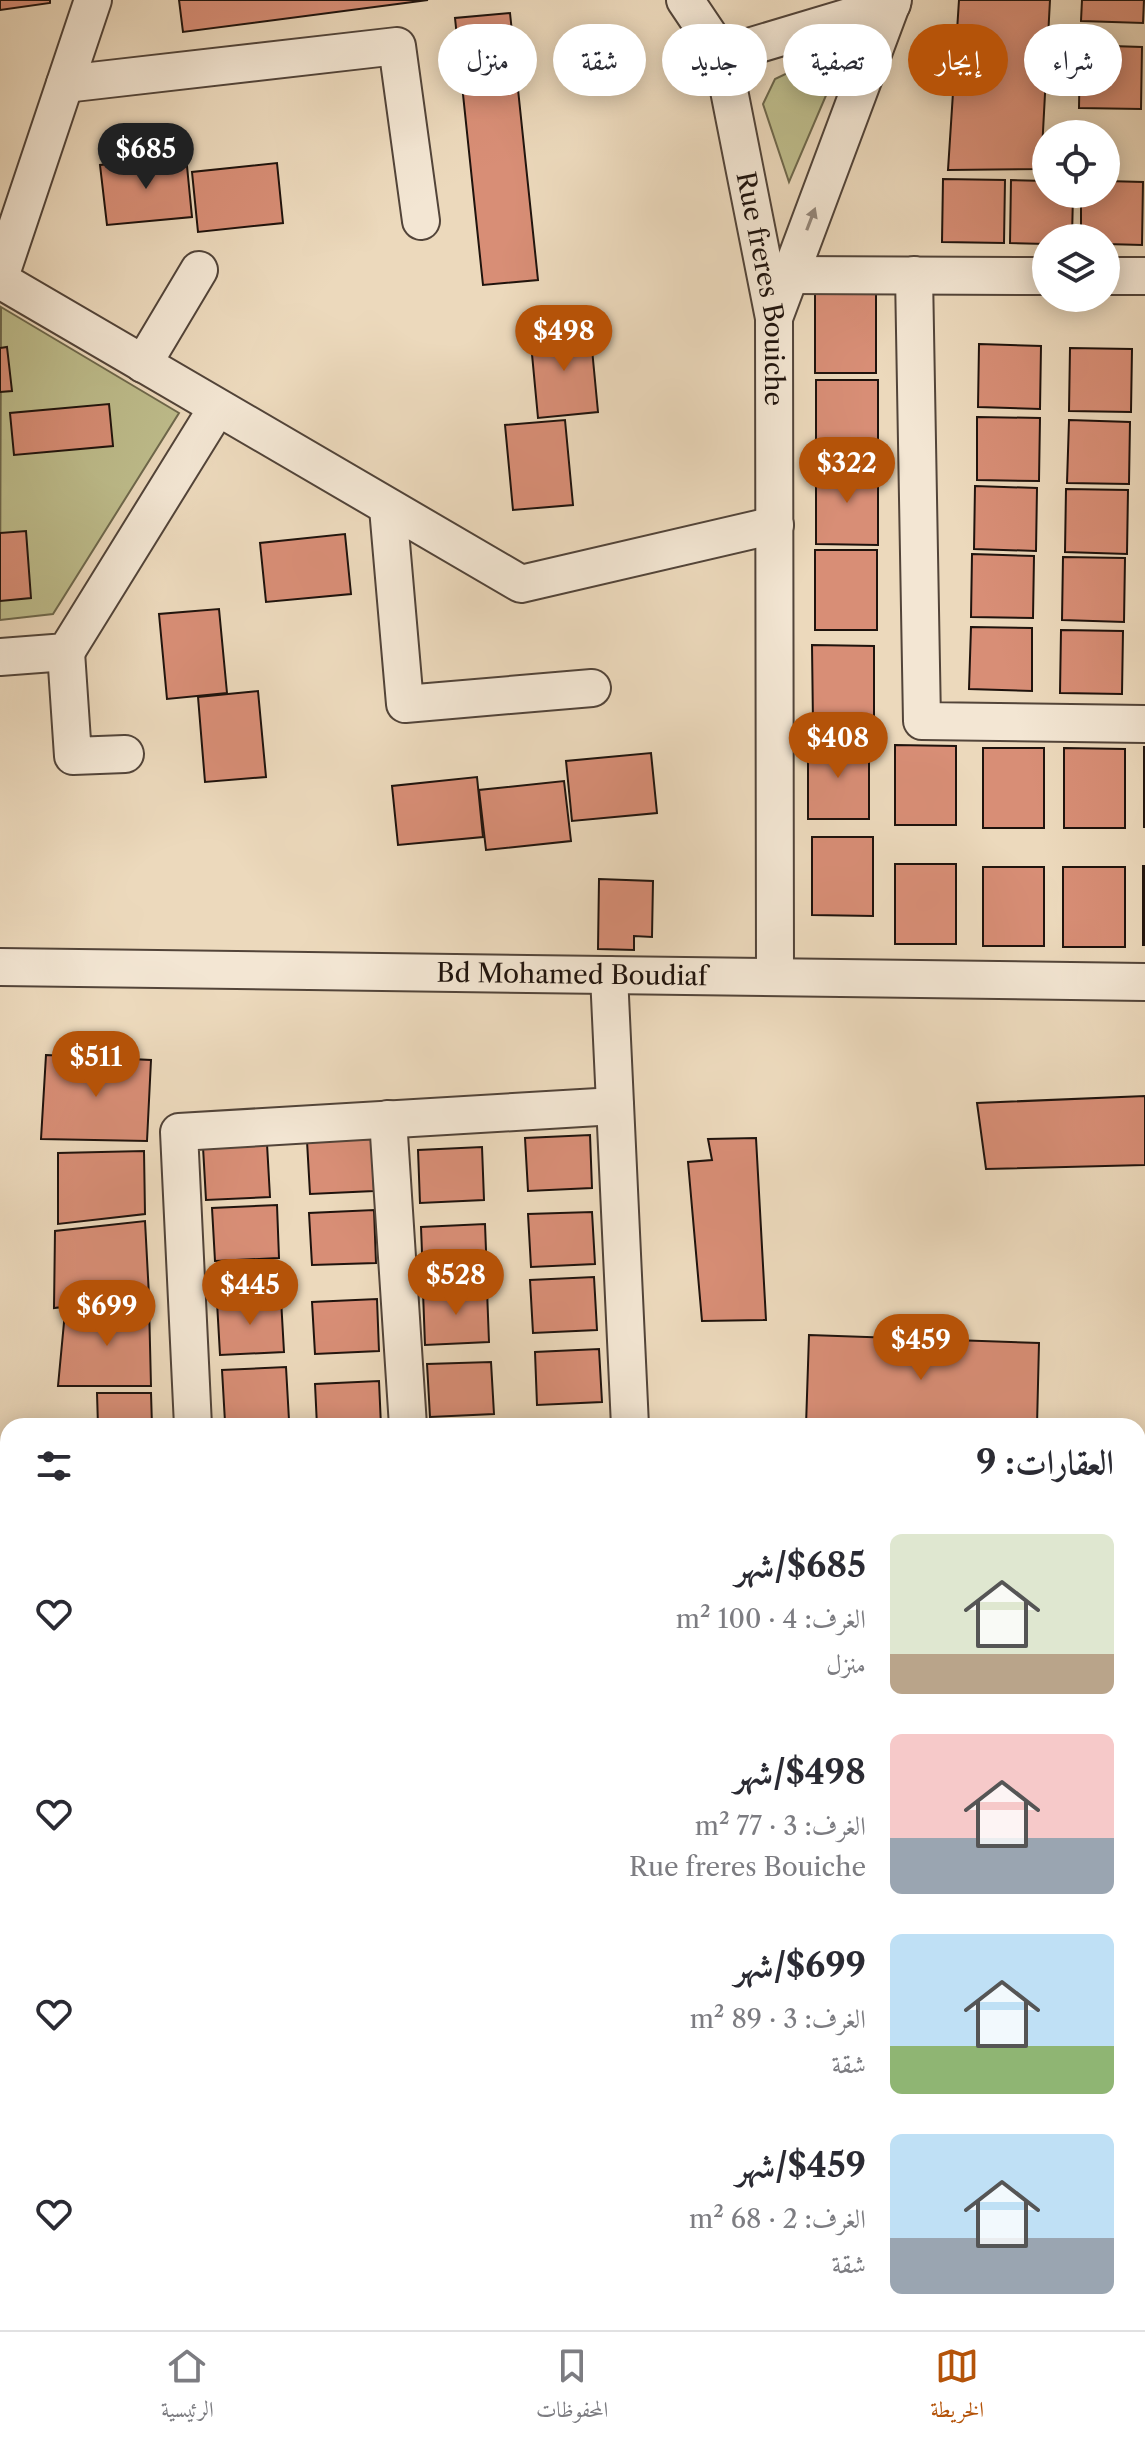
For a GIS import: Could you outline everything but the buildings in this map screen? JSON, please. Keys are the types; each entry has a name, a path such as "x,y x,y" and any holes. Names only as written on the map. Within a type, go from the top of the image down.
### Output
{"street":[{"path":"93,0 0,278 521,584 775,525"},
{"name":"Rue freres Bouiche","path":"685,0 701,24"},
{"path":"767,41 893,2"},
{"path":"774,318 893,2"},
{"path":"65,84 397,46 421,221"},
{"name":"Rue freres Bouiche","path":"730,96 774,318 775,977"},
{"path":"143,364 199,270"},
{"path":"790,275 1032,276"},
{"path":"914,275 922,721 1145,724"},
{"path":"1120,276 1145,276"},
{"path":"125,754 73,756 66,652 217,408"},
{"path":"388,508 405,704 592,688"},
{"path":"0,657 66,652"},
{"name":"Bd Mohamed Boudiaf","path":"0,967 1145,982"},
{"path":"609,975 630,1418"},
{"path":"193,1418 179,1132 615,1106"},
{"path":"388,1119 407,1418"}],"shaded area":[{"path":"783,75 783,96 826,96 789,182 763,104 775,79"},
{"path":"1,307 179,413 53,614 0,620"}]}
